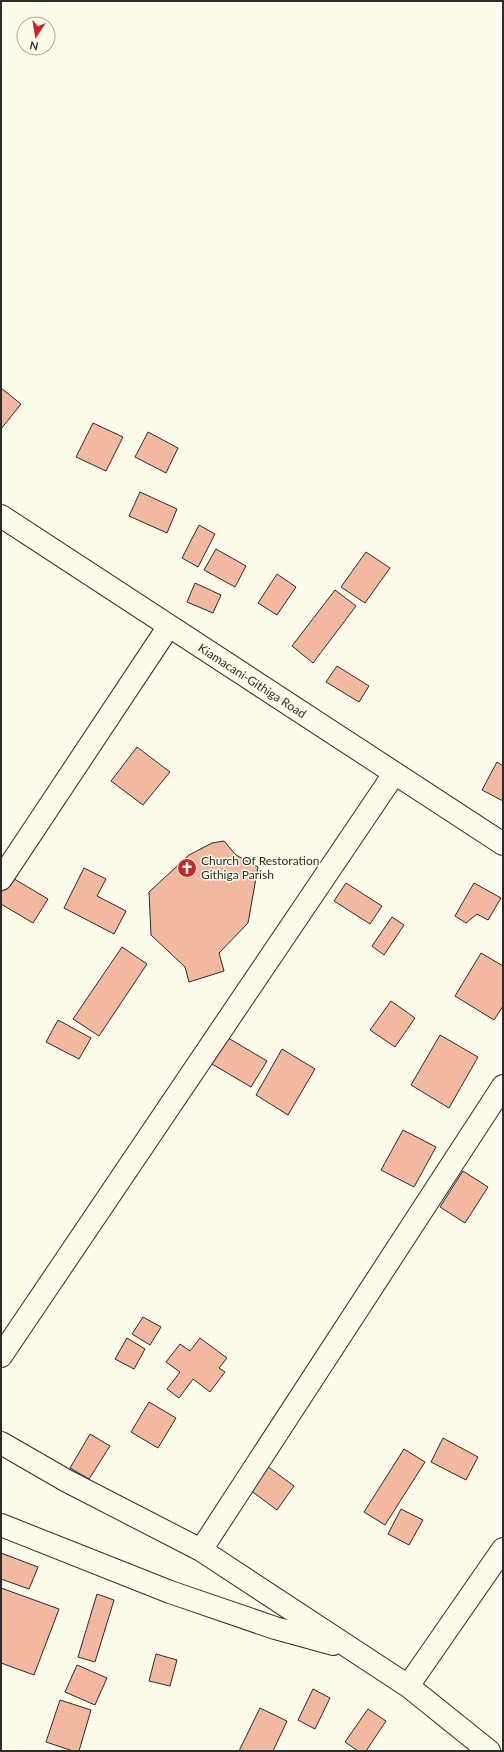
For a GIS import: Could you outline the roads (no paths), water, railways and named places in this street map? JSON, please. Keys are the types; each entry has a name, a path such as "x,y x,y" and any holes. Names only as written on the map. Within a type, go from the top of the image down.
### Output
{"street":[{"name":"Kiamacani-Githiga Road","path":"1,516 503,844"},
{"path":"1,879 169,626"},
{"path":"1,1356 394,774"},
{"path":"201,1550 503,1086"},
{"path":"1,1443 67,1481 201,1550 408,1686 489,1751"},
{"path":"1,1525 170,1592 276,1628 353,1650"},
{"path":"408,1686 503,1549"}],"place":[{"name":"Church Of Restoration Githiga Parish","path":"187,868"}]}
